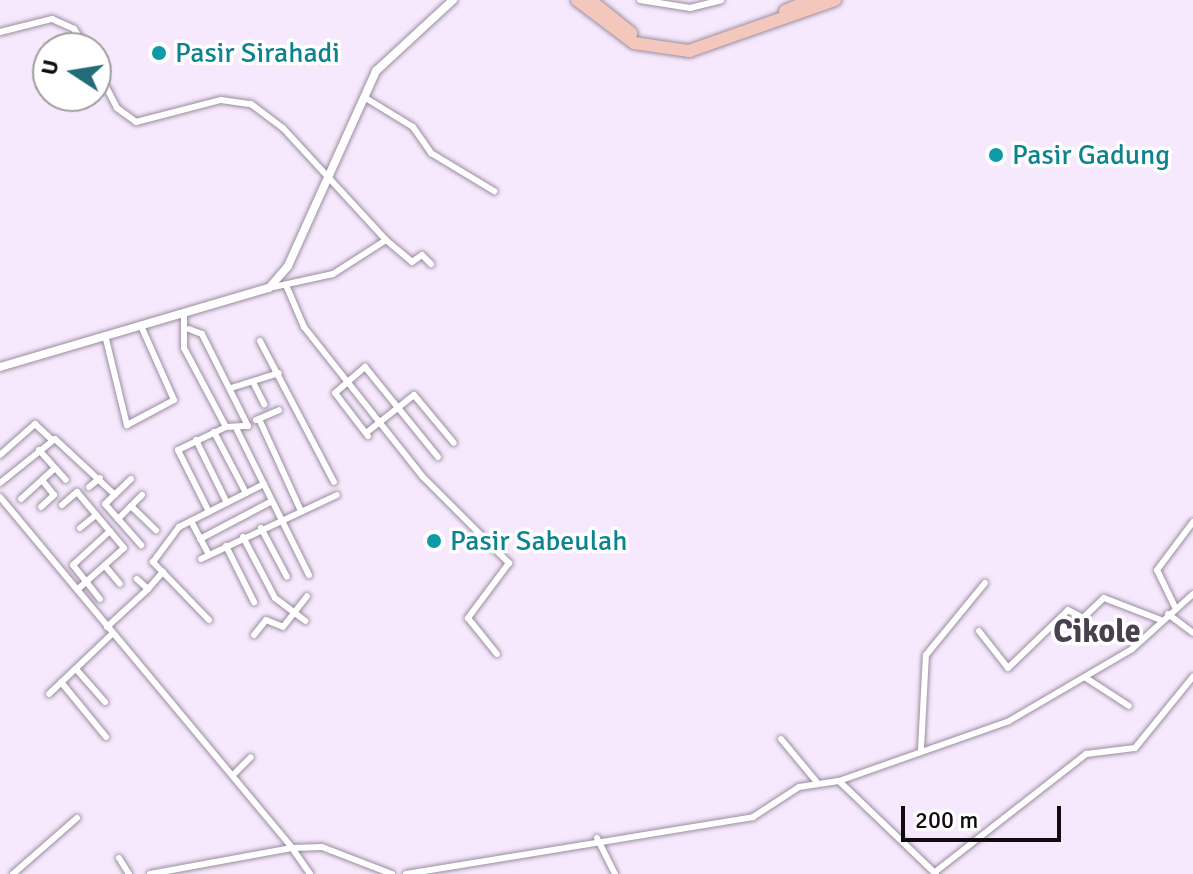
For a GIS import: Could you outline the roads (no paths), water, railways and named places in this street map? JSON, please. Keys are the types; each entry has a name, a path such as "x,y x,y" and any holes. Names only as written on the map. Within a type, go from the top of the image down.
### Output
{"highway":[{"path":"577,0 634,43 689,51 835,0"},
{"path":"590,0 621,28 672,44 723,36 811,0"}],"street":[{"path":"269,288 288,266 376,71 453,0"},
{"path":"642,0 690,8 721,0"},
{"path":"0,32 52,19 76,32"},
{"path":"364,97 413,127 431,153 494,191"},
{"path":"112,98 117,108 136,122 221,100 251,104 328,178 386,240 412,262 422,255 431,264"},
{"path":"0,367 105,335 184,316 269,288 333,274 386,240"},
{"path":"286,285 304,327 382,421 423,477 509,563 468,618 497,654"},
{"path":"184,316 189,329 184,348 226,427"},
{"path":"105,335 127,425 174,400 141,326"},
{"path":"189,329 202,334 249,423"},
{"path":"260,341 334,482"},
{"path":"438,457 398,408 365,367 335,393 367,435 382,421 398,408 414,395 454,443"},
{"path":"231,388 279,373"},
{"path":"253,382 264,404"},
{"path":"209,512 178,450 226,427 237,430 279,410"},
{"path":"259,419 300,509"},
{"path":"0,455 35,424 100,478 115,495"},
{"path":"237,430 309,575"},
{"path":"214,432 246,493"},
{"path":"0,483 52,440"},
{"path":"196,440 227,503"},
{"path":"39,450 66,480"},
{"path":"21,499 55,468"},
{"path":"89,487 100,478"},
{"path":"131,479 105,504 141,545"},
{"path":"41,507 54,495 42,480"},
{"path":"209,620 153,562 191,521 264,484"},
{"path":"62,505 77,492 124,548 78,589"},
{"path":"118,519 142,495"},
{"path":"191,521 205,557 300,509 337,495"},
{"path":"0,497 78,589 111,635 233,775 310,874"},
{"path":"200,539 272,501"},
{"path":"131,506 156,530"},
{"path":"80,528 96,515"},
{"path":"1175,607 1157,570 1193,522"},
{"path":"261,528 287,577"},
{"path":"100,599 73,565 110,531"},
{"path":"243,537 275,598 305,621"},
{"path":"226,546 254,602"},
{"path":"105,566 120,584"},
{"path":"107,627 163,572"},
{"path":"137,579 148,589"},
{"path":"921,749 926,655 985,583"},
{"path":"406,874 597,838 753,817 816,781 839,781 921,749 1009,721 1086,678 1193,594"},
{"path":"254,635 265,620 281,627 307,596"},
{"path":"979,631 1010,668 1068,610 1083,618 1106,597 1161,620"},
{"path":"1168,614 1193,633"},
{"path":"49,694 111,635"},
{"path":"76,669 105,702"},
{"path":"839,781 935,873 1086,754 1135,748 1193,677"},
{"path":"1086,678 1129,706"},
{"path":"61,682 106,737"},
{"path":"781,739 816,781"},
{"path":"233,775 251,757"},
{"path":"13,874 77,818"},
{"path":"597,838 615,874"},
{"path":"150,874 292,848 322,847 392,874"},
{"path":"119,858 129,874"}],"place":[{"name":"Pasir Sirahadi","path":"159,53"},
{"name":"Pasir Gadung","path":"996,155"},
{"name":"Pasir Sabeulah","path":"434,541"}],"district":[{"name":"Cikole","path":"1097,632"}]}
